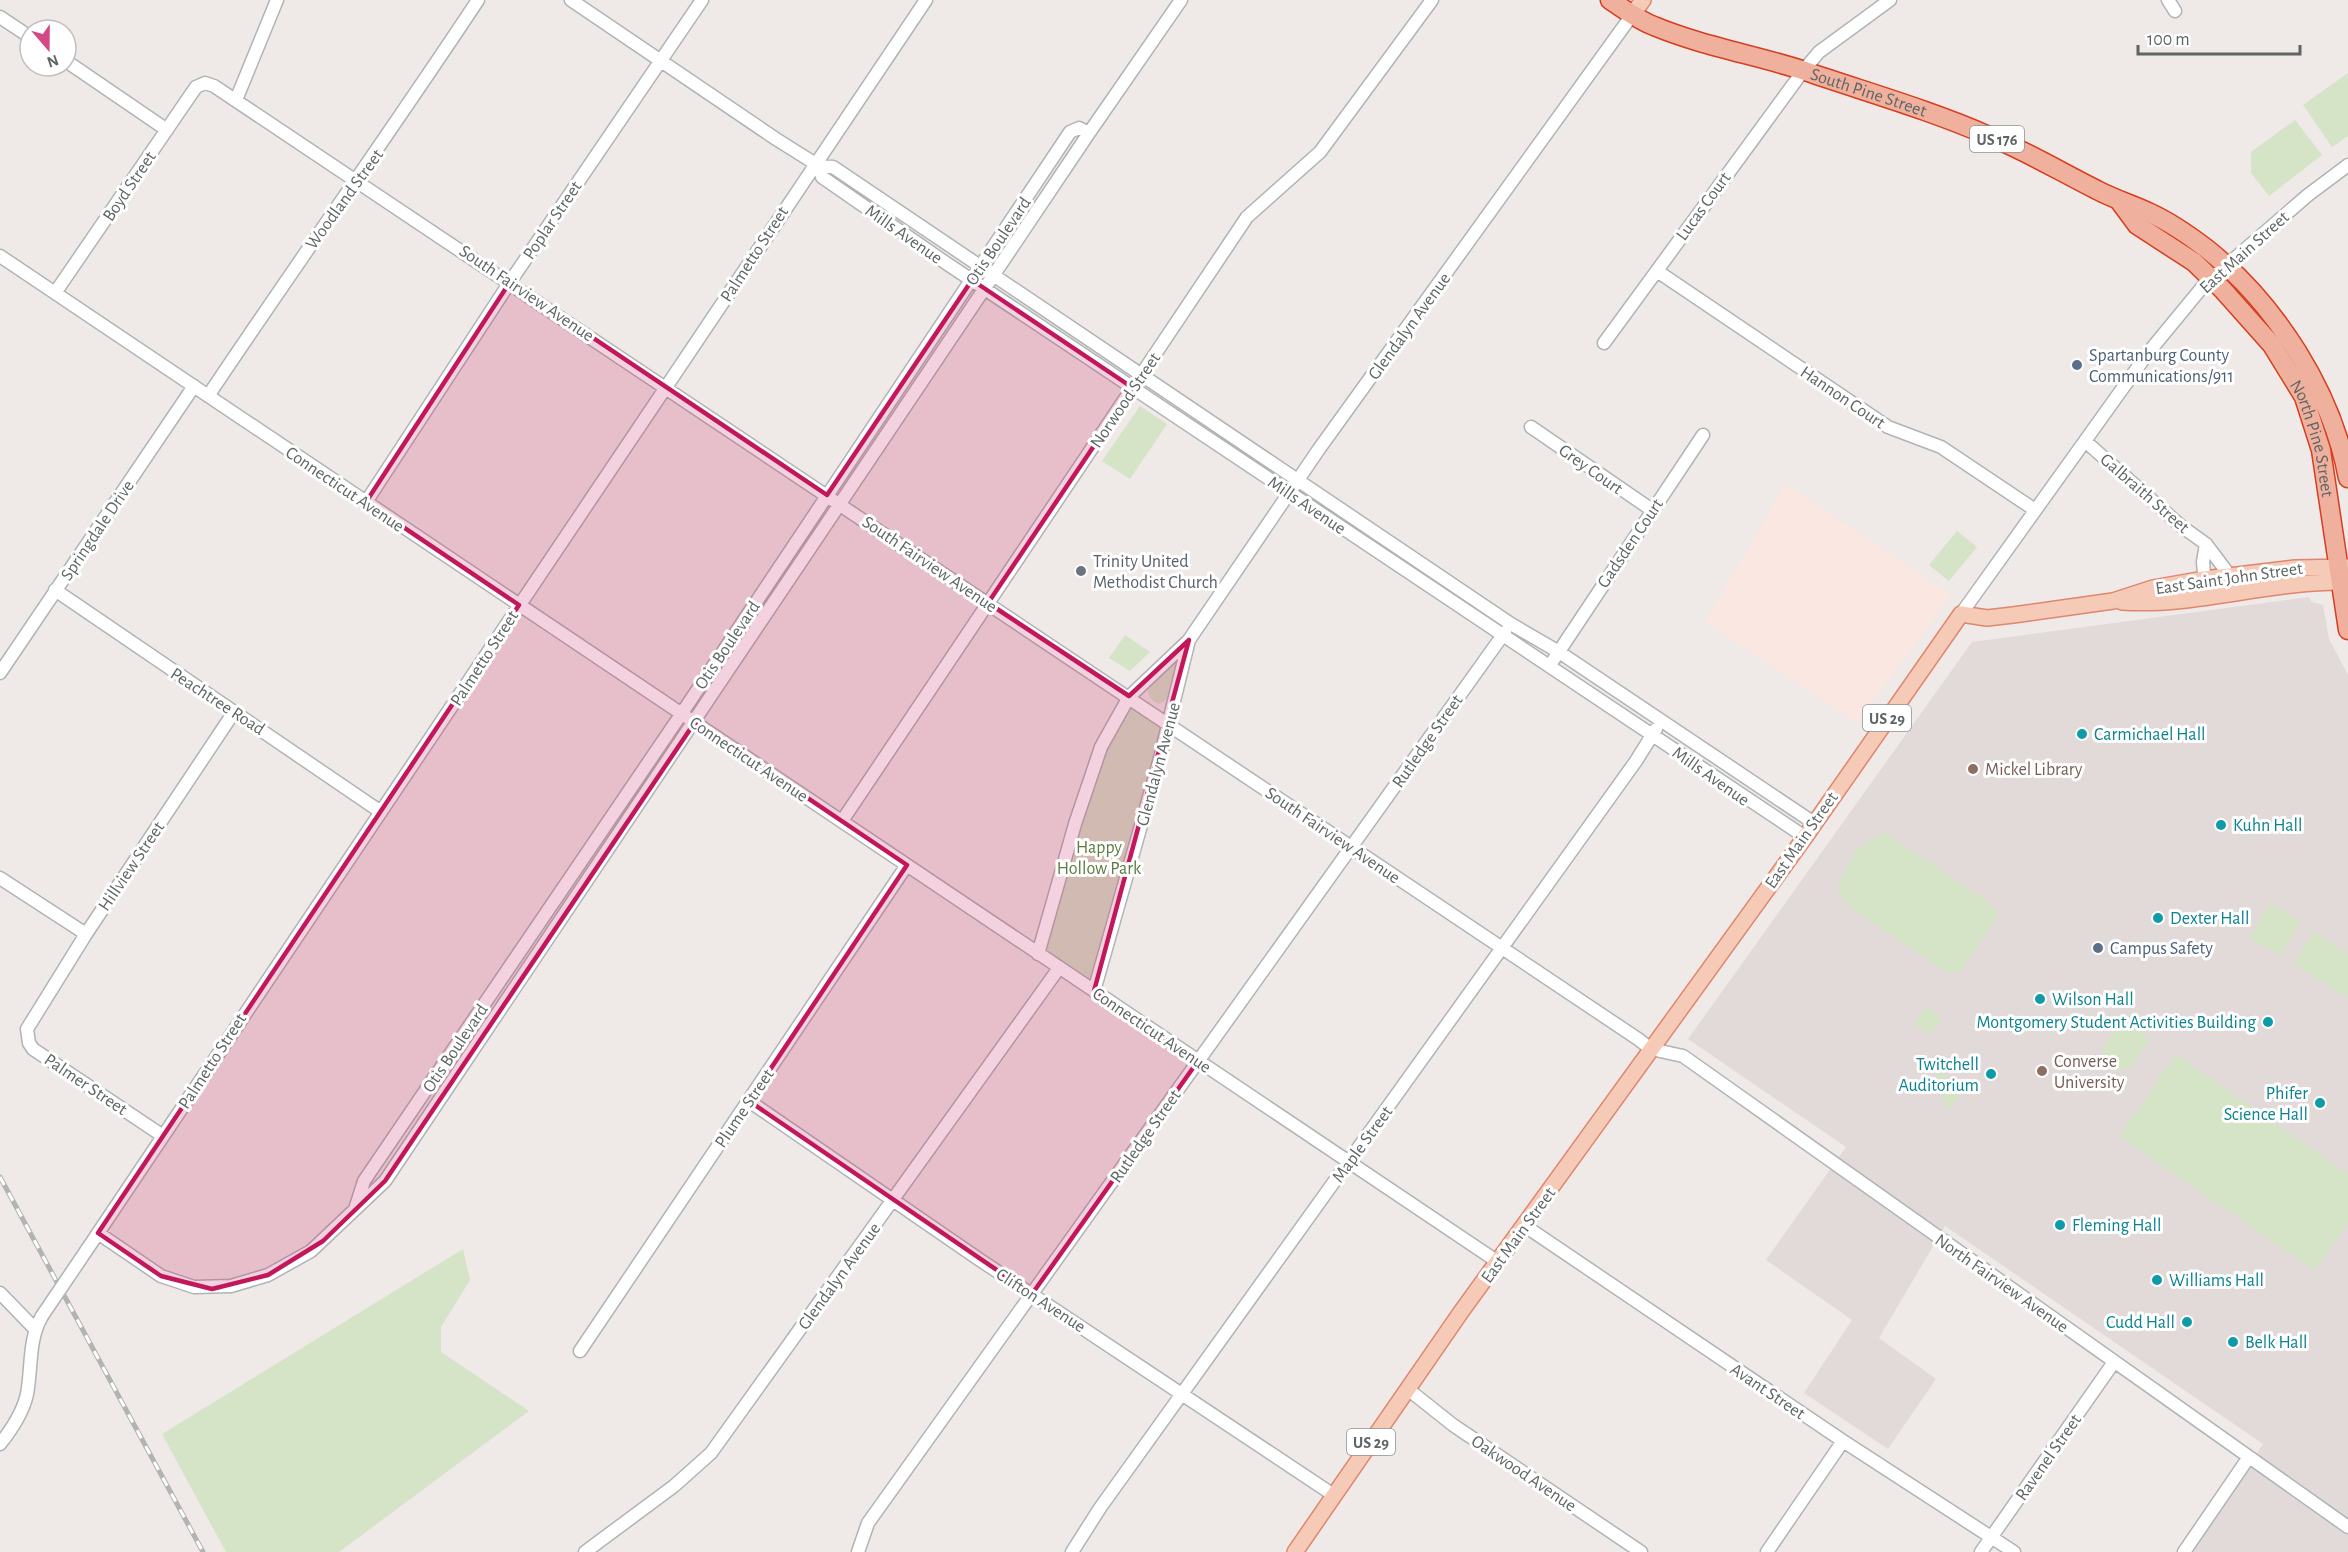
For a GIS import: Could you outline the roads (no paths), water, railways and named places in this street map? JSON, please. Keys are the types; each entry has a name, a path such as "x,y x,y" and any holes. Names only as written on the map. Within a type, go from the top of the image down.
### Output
{"highway":[{"name":"South Pine Street","path":"1610,0 1637,7 1656,27 1803,71 1982,133 2120,202 2137,225 2194,262 2217,272"},
{"name":"North Pine Street","path":"2217,272 2274,320 2307,367 2319,387 2337,434 2348,478"},
{"name":"North Pine Street","path":"2217,272 2272,345 2304,397 2321,450 2344,574 2348,630"}],"main road":[{"name":"East Saint John Street","path":"1961,614 1987,618 2113,601 2153,588 2295,568 2344,574"},
{"name":"East Saint John Street","path":"2113,601 2155,604 2344,574"},
{"name":"East Main Street","path":"1294,1552 1498,1262 1805,837 1961,614"}],"street":[{"path":"236,100 277,0"},
{"name":"Woodland Street","path":"208,396 478,0"},
{"name":"Mills Avenue","path":"571,0 817,165 833,167 1511,624 1559,652 1660,722 1814,823"},
{"name":"Poplar Street","path":"366,502 510,282 702,0"},
{"name":"Palmetto Street","path":"0,1444 23,1408 35,1329 42,1316 926,0"},
{"name":"Otis Boulevard","path":"98,1233 161,1276 194,1287 212,1289 250,1282 285,1267 323,1241 385,1181 984,288 1181,0"},
{"name":"Norwood Street","path":"842,821 1247,218 1320,152 1432,0"},
{"name":"Lucas Court","path":"1604,343 1803,71 1819,52 1890,0"},
{"name":"Glendalyn Avenue","path":"1038,954 1075,824 1101,747 1129,697 1189,640 1298,480 1637,7"},
{"path":"0,17 18,29"},
{"path":"78,69 167,130"},
{"name":"South Fairview Avenue","path":"206,83 236,100 510,282 1501,949 1652,1048"},
{"name":"Boyd Street","path":"55,293 196,87 206,83"},
{"name":"Otis Boulevard","path":"356,1207 364,1181 682,713 1070,132 1079,128 1089,133"},
{"name":"Mills Avenue","path":"817,165 822,177 972,280 1502,636 1550,664 1805,837"},
{"name":"East Main Street","path":"1961,614 2148,353 2217,272 2308,195 2348,165"},
{"name":"Connecticut Avenue","path":"0,256 1498,1262"},
{"name":"Hannon Court","path":"1657,271 1888,427 1903,435 1941,447 2035,510"},
{"name":"Springdale Drive","path":"0,673 194,386"},
{"name":"Grey Court","path":"1531,427 1652,510"},
{"name":"Gadsden Court","path":"1550,664 1703,435"},
{"name":"Galbraith Street","path":"2085,441 2181,526 2206,544 2230,576"},
{"name":"Galbraith Street","path":"2206,544 2203,562 2206,596"},
{"name":"Peachtree Road","path":"55,590 381,812"},
{"name":"Rutledge Street","path":"858,1552 868,1523 1511,624"},
{"name":"Glendalyn Avenue","path":"1094,991 1169,724 1189,640"},
{"name":"Hillview Street","path":"30,1022 234,712"},
{"name":"Maple Street","path":"1072,1552 1181,1393 1349,1162 1660,722"},
{"name":"Plume Street","path":"580,1351 907,865"},
{"path":"0,878 86,934"},
{"name":"Glendalyn Avenue","path":"585,1552 674,1486 711,1454 1059,968"},
{"name":"Palmer Street","path":"30,1022 27,1036 33,1049 163,1136"},
{"name":"North Fairview Avenue","path":"1652,1048 1683,1056 2348,1527"},
{"name":"Clifton Avenue","path":"749,1101 1032,1294 1335,1496"},
{"name":"Avant Street","path":"1525,1226 1843,1441 2014,1552"},
{"path":"0,1293 35,1329"},
{"name":"Ravenel Street","path":"1981,1552 2114,1362"},
{"name":"Oakwood Avenue","path":"1409,1390 1453,1425 1641,1552"},
{"path":"1767,1552 1843,1441"},
{"path":"2184,1552 2249,1457"}],"railway":[{"path":"0,1177 203,1552"}],"place":[{"name":"Spartanburg County Communications/911","path":"2077,365"},
{"name":"Trinity United Methodist Church","path":"1081,571"},
{"name":"Carmichael Hall","path":"2082,734"},
{"name":"Mickel Library","path":"1973,769"},
{"name":"Kuhn Hall","path":"2221,825"},
{"name":"Dexter Hall","path":"2158,918"},
{"name":"Campus Safety","path":"2098,948"},
{"name":"Wilson Hall","path":"2040,999"},
{"name":"Montgomery Student Activities Building","path":"2268,1022"},
{"name":"Converse University","path":"2042,1071"},
{"name":"Twitchell Auditorium","path":"1991,1074"},
{"name":"Phifer Science Hall","path":"2320,1103"},
{"name":"Fleming Hall","path":"2060,1225"},
{"name":"Williams Hall","path":"2157,1280"},
{"name":"Cudd Hall","path":"2187,1322"},
{"name":"Belk Hall","path":"2233,1342"}],"park label":[{"name":"Happy Hollow Park","path":"1099,857"}]}
